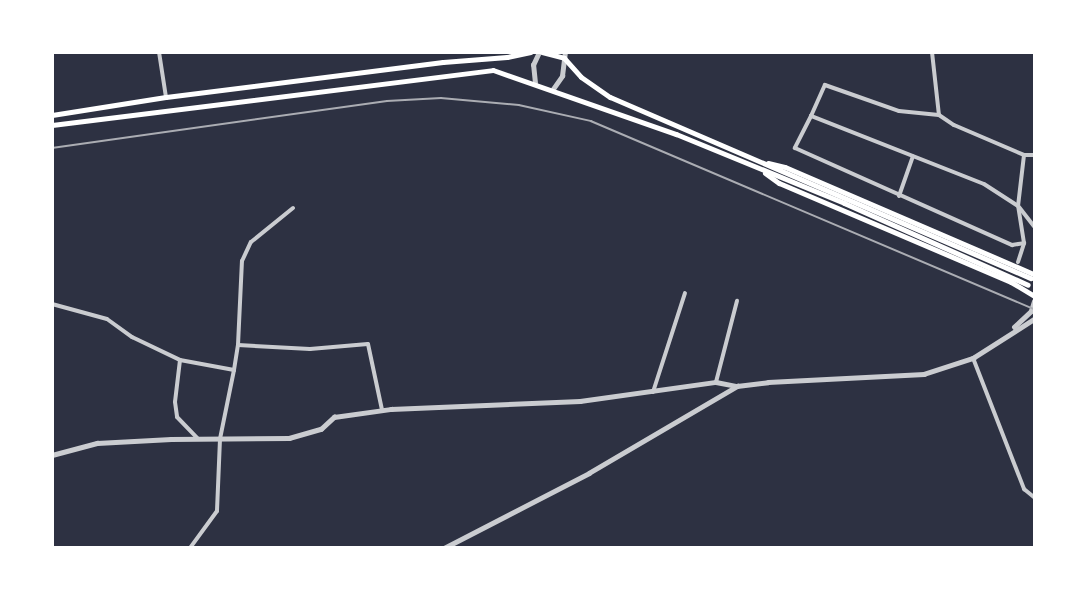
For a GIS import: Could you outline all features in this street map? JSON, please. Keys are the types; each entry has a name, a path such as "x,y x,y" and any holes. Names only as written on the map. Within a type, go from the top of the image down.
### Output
{"main road":[{"path":"52,115 166,97 443,62 507,57 530,52"},
{"path":"541,52 564,55 581,77 610,97 1028,285"},
{"path":"52,125 493,70 553,89 757,164 1033,276"},
{"path":"757,164 785,167 1033,276"},
{"path":"757,164 779,183 1035,293"}],"street":[{"path":"159,52 166,97"},
{"path":"535,83 533,65 541,52"},
{"path":"932,52 939,115"},
{"path":"553,89 562,76 564,55"},
{"path":"1024,243 1012,245 795,148 825,85 900,111 939,115 954,125 1024,156 1035,155"},
{"path":"811,116 984,184 1018,206 1035,226"},
{"path":"899,196 913,156"},
{"path":"1018,262 1024,243 1018,206 1024,156"},
{"path":"190,548 218,511 220,439 238,345 242,261 250,242 293,208"},
{"path":"652,392 686,293"},
{"path":"716,382 736,301"},
{"path":"1008,333 1031,311 1035,301"},
{"path":"52,304 107,320 132,337 180,360 234,370"},
{"path":"52,454 97,443 289,438 321,429 334,417 382,410 580,401 716,382 737,386 768,382 924,374 973,358 1008,333 1035,319"},
{"path":"238,345 310,349 368,344 382,410"},
{"path":"973,358 1024,489 1035,498"},
{"path":"180,360 175,402 177,417 198,439"},
{"path":"444,548 589,473 737,386"}],"railway":[{"path":"52,148 387,101 441,98 519,105 591,121 1034,309"}]}
